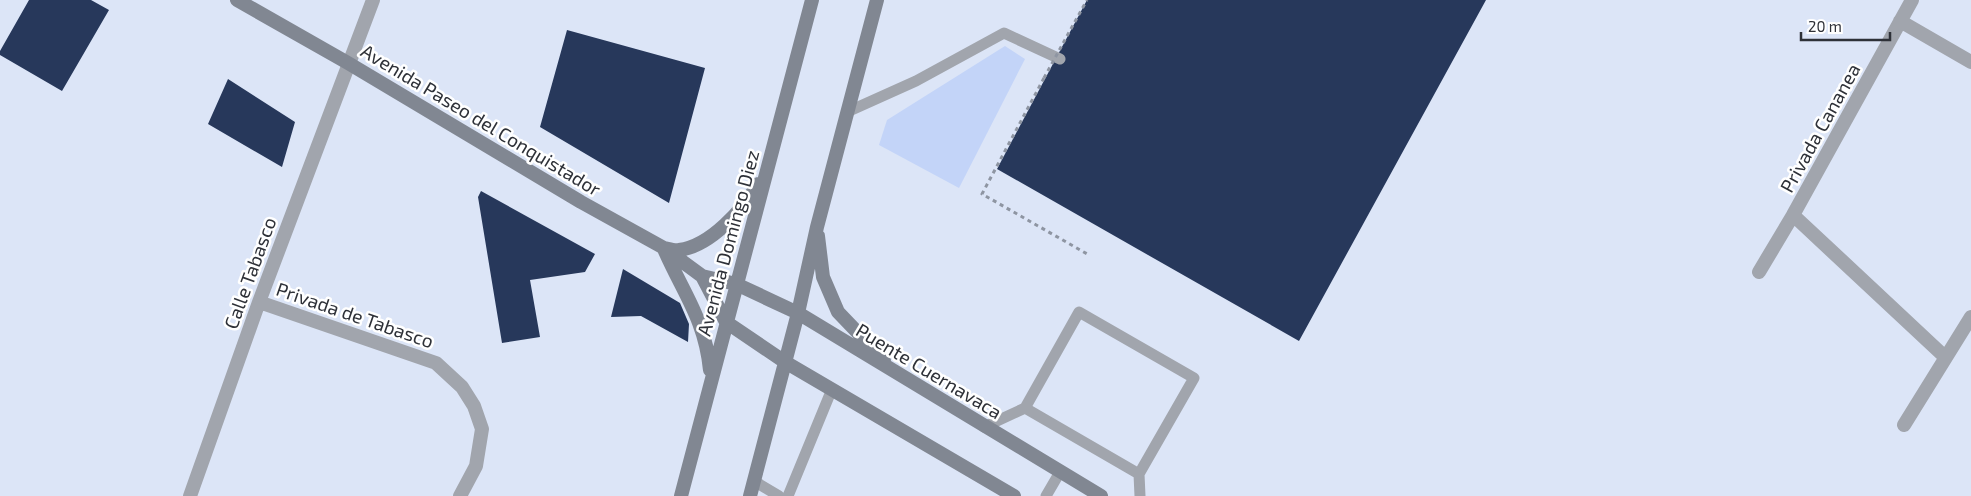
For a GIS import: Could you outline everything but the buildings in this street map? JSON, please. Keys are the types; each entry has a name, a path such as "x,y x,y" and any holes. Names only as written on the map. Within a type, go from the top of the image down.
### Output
{"main road":[{"name":"Avenida Paseo del Conquistador","path":"237,0 348,63 573,197 664,248 702,276 736,284"},
{"name":"Avenida Domingo Diez","path":"681,496 812,0"},
{"path":"750,496 798,313 817,227 877,0"},
{"path":"664,248 679,250 698,243 715,233 749,199 762,178 770,156"},
{"path":"817,227 823,277 838,312 903,378"},
{"path":"664,248 696,311 709,355 711,378"},
{"name":"Avenida Paseo del Conquistador","path":"702,276 726,322"},
{"name":"Puente Cuernavaca","path":"736,284 798,313 1101,496"},
{"path":"726,322 785,362 1014,496"}],"street":[{"name":"Calle Tabasco","path":"190,496 259,302 348,63 374,0"},
{"name":"Privada Cananea","path":"1759,272 1793,215 1912,0"},
{"path":"1900,21 1971,62"},
{"path":"1793,215 1945,357"},
{"name":"Privada de Tabasco","path":"259,302 436,363 462,387 474,406 482,429 476,466 460,496"},
{"path":"1904,425 1971,317"}],"lane":[{"path":"848,112 916,81 1004,33 1060,59"},
{"path":"984,427 1024,408 1079,312 1194,378 1139,474 1140,496"},
{"path":"788,496 832,389"},
{"path":"1024,408 1139,474"},
{"path":"1046,496 1060,472"},
{"path":"754,481 779,496"}],"path":[{"path":"1087,0 982,194 1089,255"}],"shaded area":[{"path":"1005,46 1025,59 959,188 879,145 887,120"}]}
